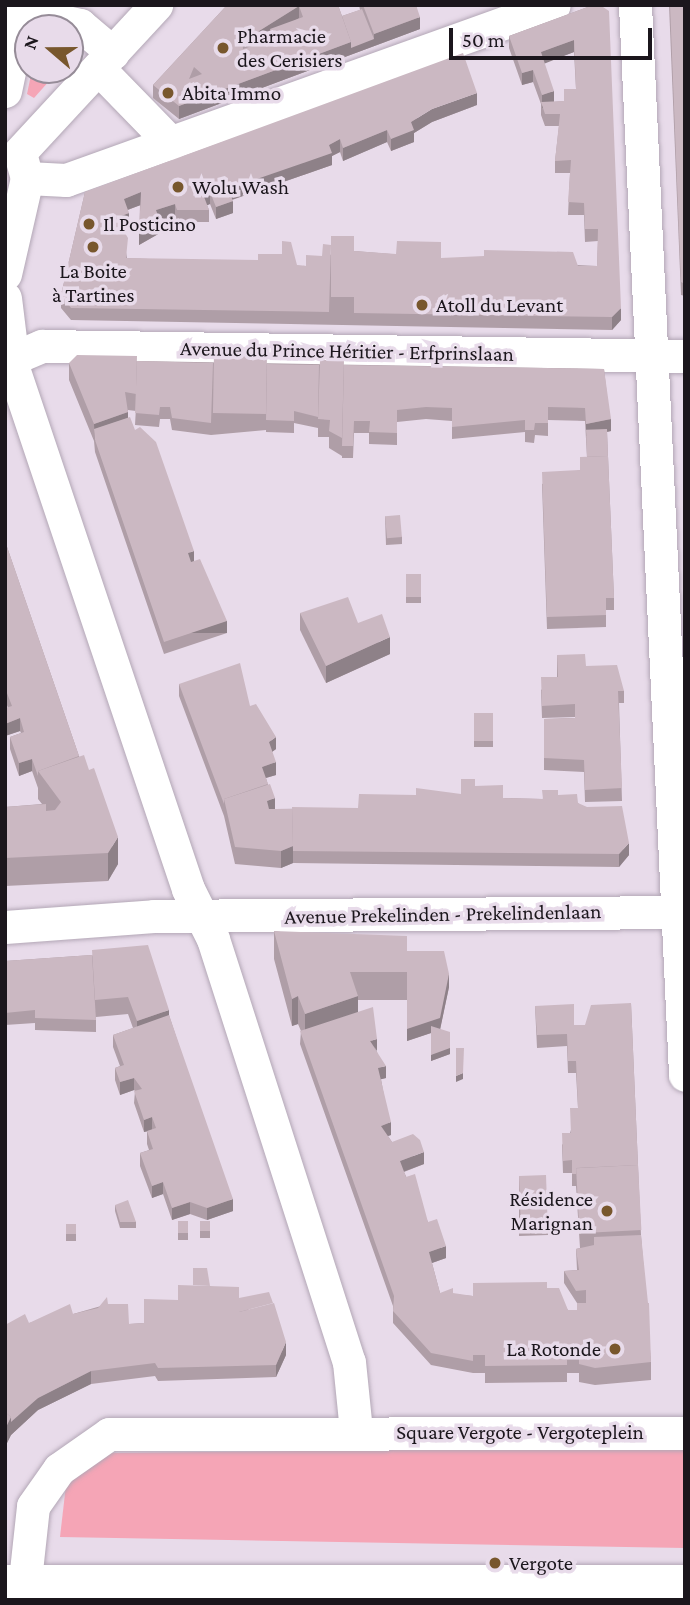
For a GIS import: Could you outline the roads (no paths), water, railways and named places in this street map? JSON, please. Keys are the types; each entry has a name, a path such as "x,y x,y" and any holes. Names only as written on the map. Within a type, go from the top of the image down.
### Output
{"street":[{"path":"5,274 17,157 156,5"},
{"path":"17,157 66,180 554,5"},
{"path":"635,5 670,356 685,1075"},
{"path":"5,91 17,8 80,25 171,143"},
{"path":"5,298 12,320 8,352 202,916 349,1362 356,1431"},
{"name":"Avenue du Prince Héritier - Erfprinslaan","path":"8,352 41,346 670,356"},
{"name":"Avenue Prekelinden - Prekelindenlaan","path":"5,928 202,916 681,912"},
{"name":"Square Vergote - Vergoteplein","path":"15,1580 33,1506 59,1469 109,1434 356,1431 685,1433"},
{"path":"15,1580 685,1581"}],"place":[{"name":"Pharmacie des Cerisiers","path":"223,48"},
{"name":"Abita Immo","path":"168,93"},
{"name":"Wolu Wash","path":"178,187"},
{"name":"Il Posticino","path":"89,224"},
{"name":"La Boite à Tartines","path":"93,247"},
{"name":"Atoll du Levant","path":"422,305"},
{"name":"Résidence Marignan","path":"607,1211"},
{"name":"La Rotonde","path":"615,1349"},
{"name":"Vergote","path":"495,1563"}]}
